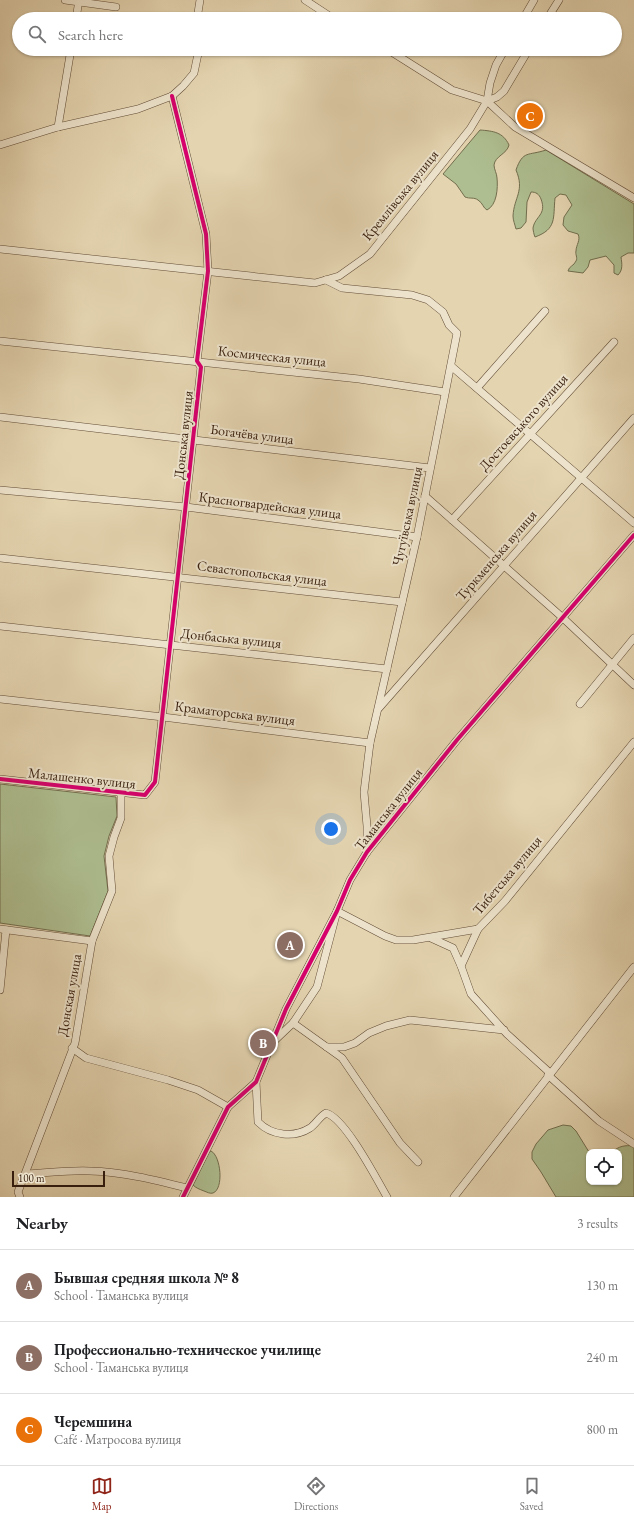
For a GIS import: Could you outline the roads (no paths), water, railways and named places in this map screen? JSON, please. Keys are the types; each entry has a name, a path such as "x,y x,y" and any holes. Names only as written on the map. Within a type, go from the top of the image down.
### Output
{"street":[{"path":"65,0 116,8"},
{"path":"198,12 200,0"},
{"path":"305,0 323,12"},
{"path":"527,12 534,0"},
{"path":"551,12 559,0"},
{"path":"77,12 78,1"},
{"path":"58,127 70,56"},
{"path":"0,145 58,127 138,108 172,96 194,73 198,56"},
{"path":"398,56 452,90 487,101 515,127 634,198"},
{"name":"Кремлівська вулиця","path":"208,271 315,283 339,276 370,254 470,129 487,101 490,83 496,65 501,56"},
{"name":"Кремлівська вулиця","path":"487,101 497,97 504,91 525,56"},
{"name":"Донська вулиця","path":"156,782 201,367 197,361 208,271 206,234 172,96"},
{"path":"0,250 208,271"},
{"name":"Чугуївська вулиця","path":"326,280 342,288 412,295 428,300 443,312 449,325 457,332 417,537 370,743 364,792 367,826 367,852"},
{"path":"478,388 545,311"},
{"name":"Космическая улица","path":"0,341 359,379 445,392"},
{"name":"Достоєвського вулиця","path":"452,520 614,342"},
{"path":"451,366 634,523"},
{"name":"Богачёва улица","path":"0,417 430,468"},
{"name":"Туркменська вулиця","path":"378,709 634,418"},
{"name":"Красногвардейская улица","path":"0,490 186,507 417,537"},
{"path":"425,496 563,618 634,685"},
{"name":"Таманська вулиця","path":"183,1197 228,1107 256,1082 286,1009 337,911 350,880 367,852 457,740 634,534"},
{"name":"Севастопольская улица","path":"0,558 402,602"},
{"name":"Донбаська вулиця","path":"0,626 387,669"},
{"path":"580,704 634,638"},
{"name":"Краматорська вулиця","path":"0,699 163,717 370,743"},
{"name":"Тибетська вулиця","path":"337,911 385,936 396,940 413,940 478,929 505,901 634,742"},
{"name":"Малашенко вулиця","path":"0,779 145,796 156,782"},
{"name":"Донская улица","path":"20,1197 18,1192 72,1048 80,1016 92,941 112,891 109,856 121,818 121,793"},
{"path":"273,1042 293,1024 316,987 337,911"},
{"path":"0,990 3,929 92,941"},
{"path":"461,966 478,929"},
{"path":"430,937 453,948 471,994 504,1030 599,1121 634,1144"},
{"path":"454,1197 634,967"},
{"path":"327,1047 344,1047 355,1043 369,1033 386,1026 410,1020 504,1030"},
{"path":"293,1024 342,1058 400,1143 418,1162"},
{"path":"72,1048 86,1058 168,1080 198,1090 228,1107"},
{"path":"256,1082 258,1122 279,1134 295,1135 312,1127 320,1116 330,1114 344,1127 387,1197"},
{"path":"26,1174 91,1170 154,1180 187,1188"}],"place":[{"name":"Черемшина","path":"530,116"},
{"name":"Бывшая средняя школа № 8","path":"290,945"},
{"name":"Профессионально-техническое училище","path":"263,1043"}]}
